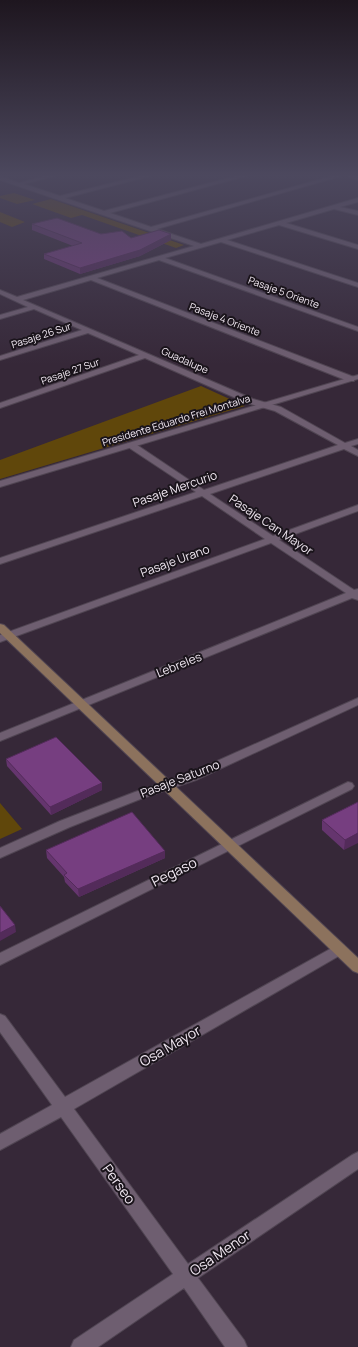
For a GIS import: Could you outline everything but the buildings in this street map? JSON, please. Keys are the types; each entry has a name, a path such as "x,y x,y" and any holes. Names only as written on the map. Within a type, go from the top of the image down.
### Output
{"main road":[{"path":"0,627 4,637 81,704 358,967"}],"street":[{"path":"180,239 201,246"},
{"path":"18,300 226,239"},
{"path":"332,239 358,247"},
{"path":"222,240 358,285"},
{"name":"Pasaje 5 Oriente","path":"159,258 358,329"},
{"name":"Pasaje 4 Oriente","path":"92,278 355,378"},
{"name":"Guadalupe","path":"0,292 250,401 278,409 358,453"},
{"path":"0,317 35,307"},
{"name":"Pasaje 26 Sur","path":"0,358 89,330"},
{"name":"Pasaje 27 Sur","path":"0,406 146,355"},
{"name":"Presidente Eduardo Frei Montalva","path":"0,484 355,378"},
{"name":"Pasaje Mercurio","path":"0,561 358,441"},
{"name":"Pasaje Can Mayor","path":"131,445 356,594"},
{"name":"Pasaje Urano","path":"4,637 358,508"},
{"name":"Lebreles","path":"0,737 356,594"},
{"name":"Pasaje Saturno","path":"0,853 73,821 192,777 358,701"},
{"name":"Pegaso","path":"0,959 348,786"},
{"name":"Osa Mayor","path":"0,1142 339,950"},
{"name":"Perseo","path":"0,1020 237,1347"},
{"name":"Osa Menor","path":"81,1347 358,1160"}],"shaded area":[{"path":"150,239 166,239 184,245 176,248"},
{"path":"201,386 245,406 0,479 0,460"},
{"path":"0,803 22,829 0,839"}]}
